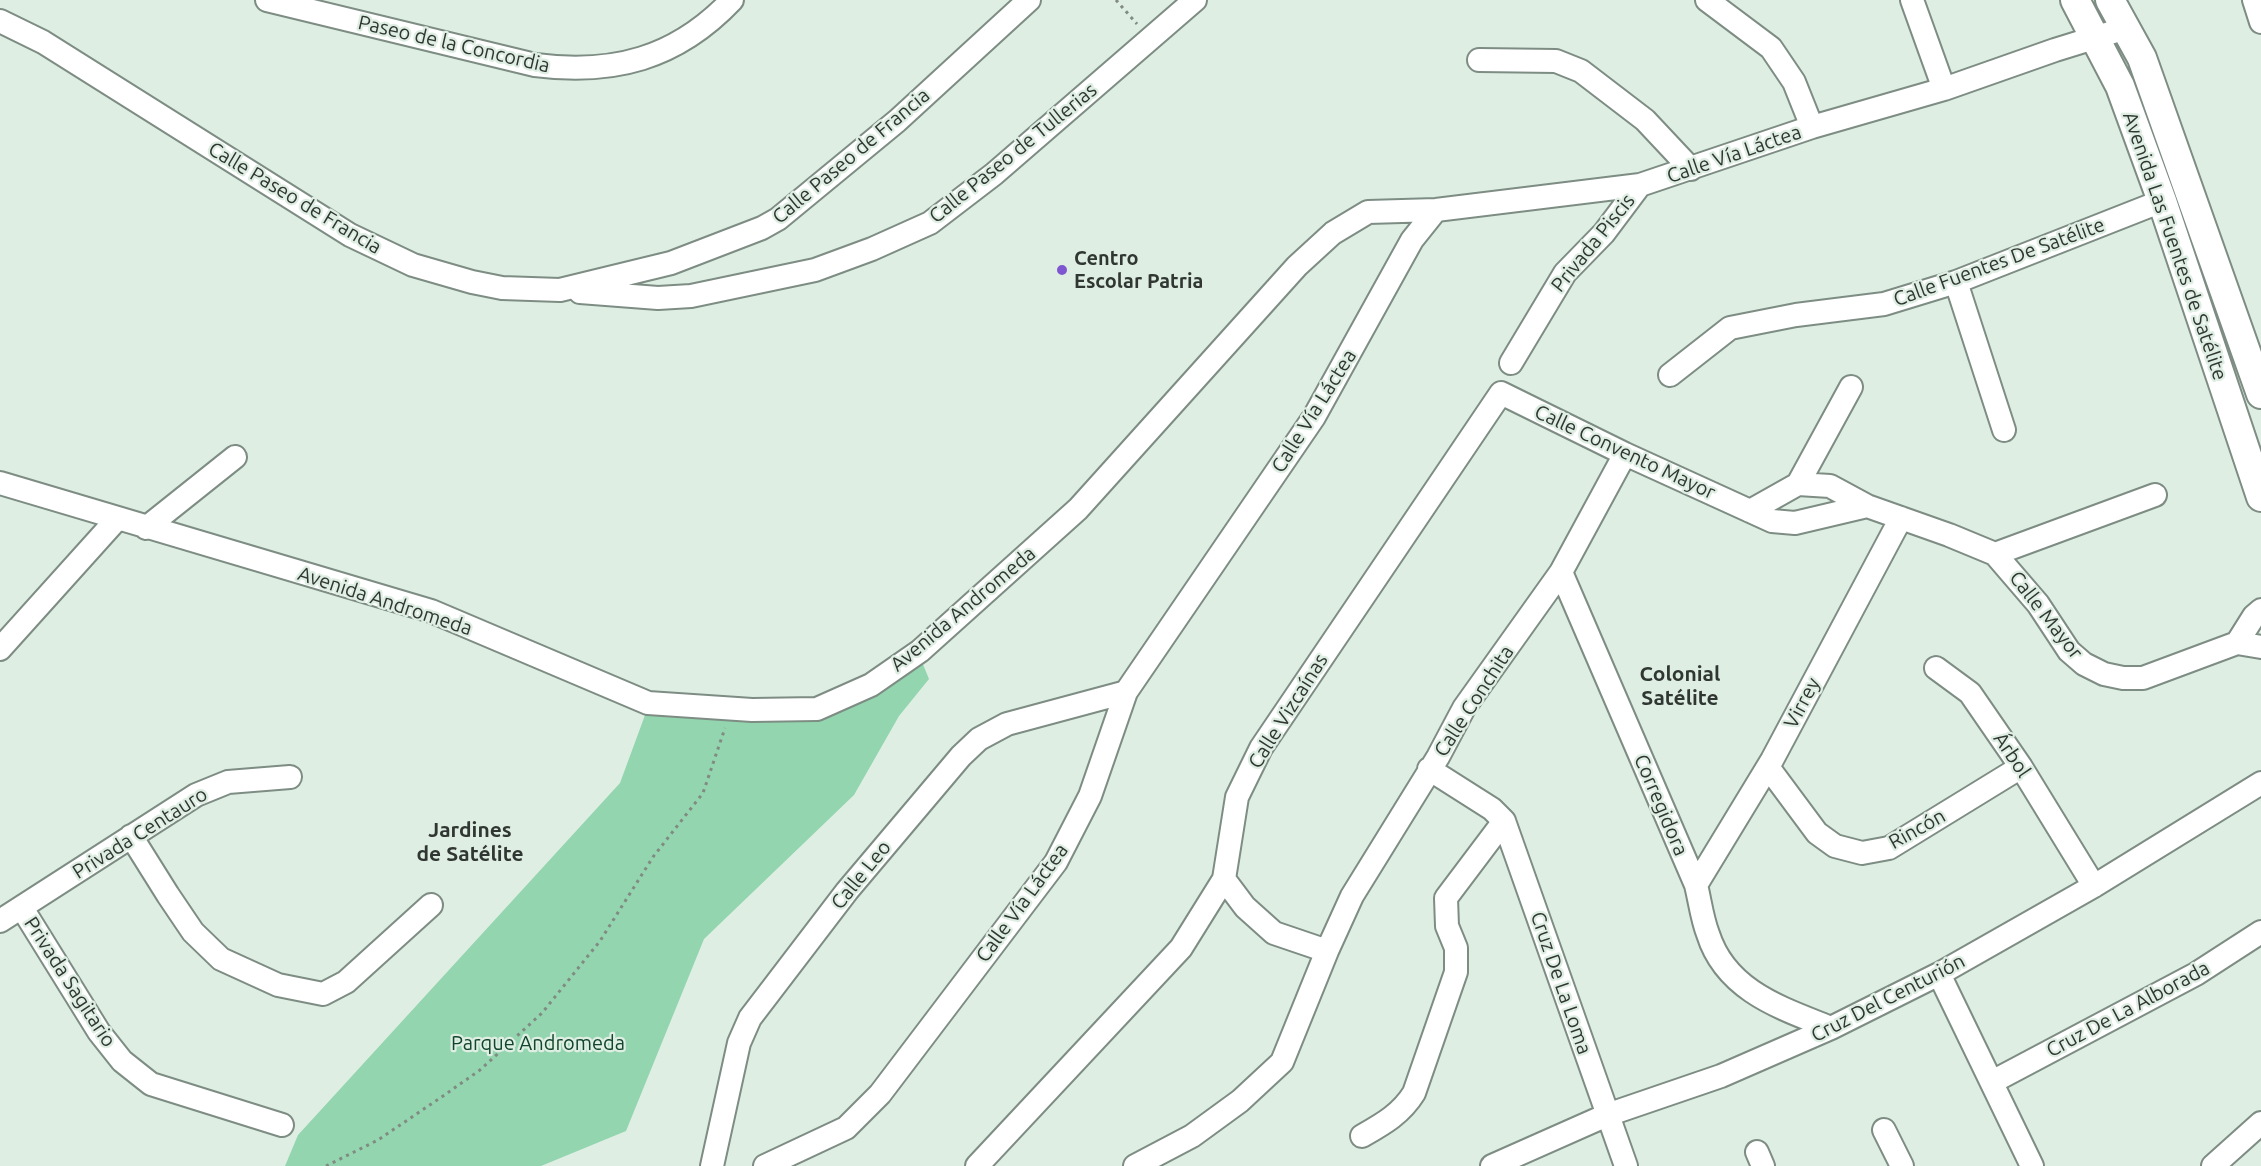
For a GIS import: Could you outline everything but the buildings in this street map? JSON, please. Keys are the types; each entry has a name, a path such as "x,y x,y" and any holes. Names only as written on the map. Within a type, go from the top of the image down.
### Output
{"main road":[{"name":"Avenida Las Fuentes de Satélite","path":"2075,0 2120,86 2253,450 2261,497"},
{"name":"Avenida Las Fuentes de Satélite","path":"2110,0 2142,58 2261,394"}],"street":[{"name":"Paseo de la Concordia","path":"267,0 535,66 566,69 594,69 649,56 693,34 732,0"},
{"name":"Calle Paseo de Francia","path":"0,21 43,42 305,207 381,251 413,265 472,282 502,288 560,290 671,263 762,228 778,219 897,121 1029,0"},
{"name":"Calle Paseo de Tullerias","path":"560,290 658,298 691,296 815,270 872,249 930,223 994,174 1195,0"},
{"path":"1707,0 1771,48 1794,81 1812,128"},
{"path":"1912,0 1944,88"},
{"path":"2254,0 2261,22"},
{"name":"Calle Vía Láctea","path":"765,1166 846,1128 880,1094 1056,862 1090,796 1126,692 1314,417 1412,240 1436,210 1640,184 2126,28"},
{"path":"1479,60 1556,61 1581,71 1645,120 1691,169"},
{"name":"Privada Piscis","path":"1511,363 1565,273 1604,233 1640,184"},
{"name":"Calle Fuentes De Satélite","path":"1670,375 1730,328 1796,315 1884,304 1956,282 2162,201"},
{"name":"Avenida Andromeda","path":"0,483 431,611 648,703 732,709 818,709 871,685 920,651 1078,509 1297,266 1333,233 1368,212 1436,210"},
{"path":"1956,282 2004,430"},
{"path":"1750,511 1798,484 1851,387"},
{"name":"Calle Convento Mayor","path":"1501,393 1625,454 1772,521 1795,523 1867,506"},
{"name":"Calle Vizcaínas","path":"977,1166 1181,948 1224,879 1237,797 1261,748 1501,393"},
{"name":"Calle Conchita","path":"1135,1166 1192,1136 1240,1101 1282,1062 1352,896 1464,708 1561,572 1625,454"},
{"path":"146,528 235,457"},
{"path":"1798,484 1830,486 1867,506 1995,554 2155,495"},
{"name":"Virrey","path":"1696,885 1768,767 1901,518"},
{"path":"0,649 117,519"},
{"name":"Calle Mayor","path":"1995,554 2038,604 2069,651 2084,664 2104,674 2123,678 2143,678 2237,643 2261,647"},
{"name":"Corregidora","path":"1561,572 1696,885 1708,935 1722,964 1745,988 1788,1011 1831,1028"},
{"path":"2237,643 2254,616 2261,610"},
{"name":"Árbol","path":"1936,668 1970,693 2021,768 2094,886"},
{"name":"Calle Leo","path":"712,1166 739,1043 750,1017 847,891 961,756 979,739 1007,724 1126,692"},
{"name":"Rincón","path":"1768,767 1817,833 1836,846 1862,853 1889,848 2021,768"},
{"path":"1362,1136 1394,1118 1407,1105 1414,1093 1456,972 1456,948 1447,926 1446,898 1504,821 1486,806 1429,769"},
{"name":"Privada Centauro","path":"0,921 196,795 228,782 290,777"},
{"name":"Cruz Del Centurión","path":"1492,1166 1607,1114 1721,1076 1831,1028 1939,974 2094,886 2261,783"},
{"name":"Cruz De La Loma","path":"1504,821 1626,1166"},
{"path":"131,836 193,932 221,959 278,985 323,994 346,982 431,905"},
{"path":"1224,879 1245,907 1274,933 1327,951"},
{"name":"Privada Sagitario","path":"22,908 99,1032 122,1061 151,1084 282,1125"},
{"name":"Cruz De La Alborada","path":"1992,1082 2196,974 2261,932"},
{"path":"1939,974 2032,1166"},
{"path":"2213,1166 2261,1123"},
{"path":"1884,1130 1902,1166"}],"path":[{"path":"1116,0 1150,39"},
{"path":"326,1166 378,1140 480,1070 542,1013 600,941 653,857 703,793 732,709"}],"green space":[{"name":"Parque Andromeda","path":"922,662 929,679 899,716 854,795 704,939 626,1131 541,1166 285,1166 298,1135 620,783 648,707 815,715"}],"place":[{"name":"Centro Escolar Patria","path":"1062,270"}],"district":[{"name":"Colonial Satélite","path":"1680,686"},
{"name":"Jardines de Satélite","path":"470,842"}]}
